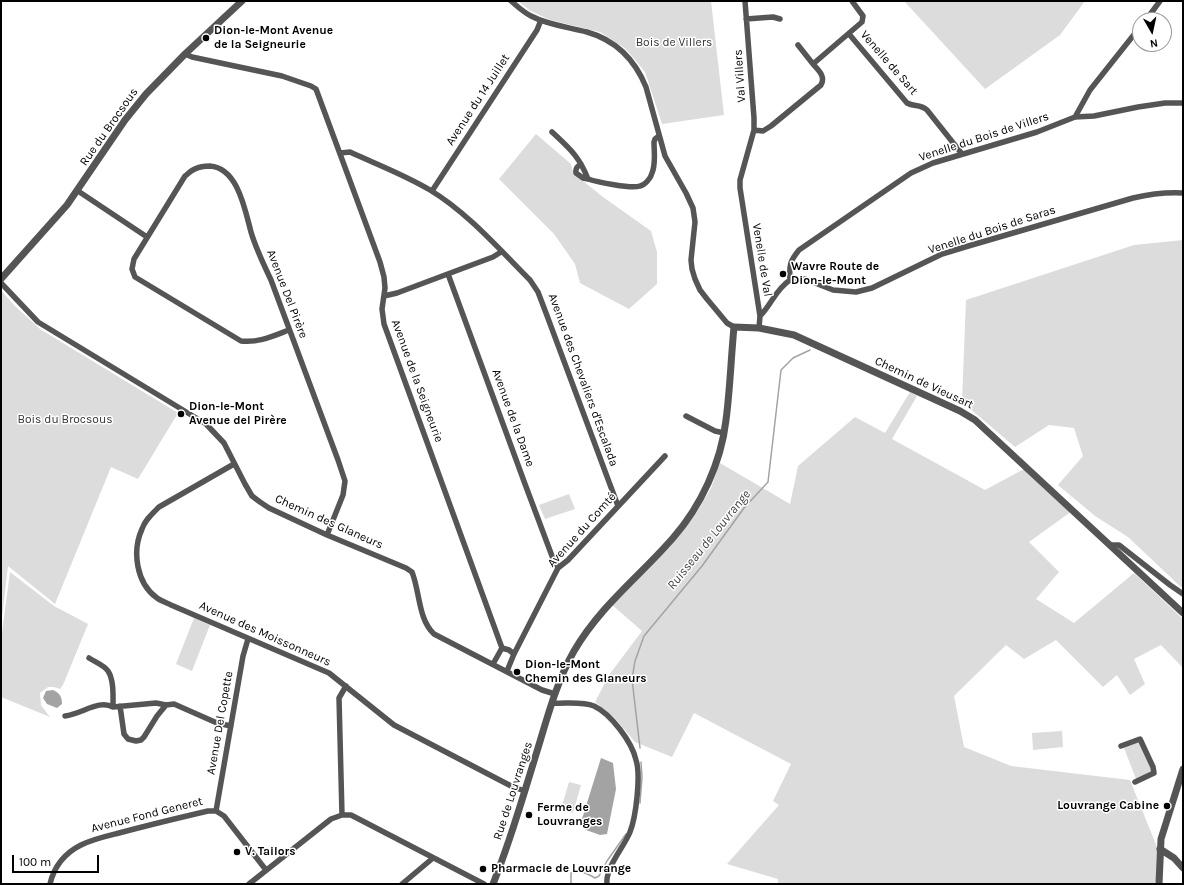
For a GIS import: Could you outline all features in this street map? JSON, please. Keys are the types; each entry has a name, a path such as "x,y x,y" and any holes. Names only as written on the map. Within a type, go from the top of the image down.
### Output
{"street":[{"name":"Rue du Brocsous","path":"2,274 67,205 146,94 185,54 242,1"},
{"path":"511,1 525,12 541,20 598,35 609,41 625,54 642,76 665,156 693,208 695,222 691,260 695,279 704,294 727,323 734,327"},
{"name":"Val Villers","path":"740,196 740,180 754,130 745,1"},
{"path":"813,64 862,22 863,20 860,12 852,1"},
{"path":"1152,12 1160,1"},
{"path":"746,19 773,17 780,19"},
{"name":"Avenue du 14 Juillet","path":"432,191 537,30 541,20"},
{"name":"Venelle de Sart","path":"849,34 907,103 912,106 922,106 927,110 962,154"},
{"path":"1075,117 1090,90 1132,37"},
{"path":"754,130 763,131 771,126 821,85 823,77 798,45"},
{"name":"Avenue de la Seigneurie","path":"185,54 192,57 282,76 316,89 380,262 384,277 382,309 384,324 502,648"},
{"name":"Venelle du Bois de Villers","path":"790,280 792,258 799,250 911,173 933,163 1037,132 1075,117 1094,116 1145,106 1183,103"},
{"path":"552,132 569,147 582,164 588,179"},
{"path":"582,164 577,167 576,173 583,178 630,187 640,186 652,175 654,142 659,136"},
{"name":"Avenue des Chevaliers d'Escalada","path":"340,153 350,152 418,183 432,191 458,210 530,280 538,292 618,506"},
{"name":"Avenue Del Pirère","path":"289,330 264,340 252,342 241,341 142,283 135,277 132,270 134,259 185,176 195,169 205,166 222,169 235,183 265,268 271,280 345,481 343,495 327,535"},
{"path":"78,191 147,236"},
{"name":"Venelle du Bois de Saras","path":"790,280 805,279 833,290 856,292 872,288 942,254 965,247 1132,198 1150,194 1171,192 1183,193"},
{"name":"Venelle de Val","path":"740,196 760,316 759,328"},
{"path":"384,296 397,293 493,258 501,252"},
{"name":"Avenue de la Dame","path":"448,274 525,484 558,568"},
{"path":"760,316 768,309 784,284 790,280"},
{"name":"Chemin des Glaneurs","path":"1,282 38,322 206,424 224,443 252,496 260,502 269,508 327,535 406,568 412,572 424,620 428,628 434,634 542,690 555,694"},
{"name":"Chemin de Vieusart","path":"734,327 759,328 782,332 804,340 960,411 975,420 1183,613"},
{"name":"Rue de Louvranges","path":"493,884 525,791 555,694 574,652 590,626 616,595 673,538 692,513 707,487 724,434 734,327"},
{"path":"686,416 715,432 724,434"},
{"name":"Avenue du Comté","path":"507,671 514,654 558,568 568,560 665,456"},
{"name":"Avenue des Moissonneurs","path":"234,464 159,507 142,528 136,554 138,568 149,590 157,597 248,639 329,673 394,725 513,787 525,791"},
{"name":"Chemin de Vieusart","path":"1111,545 1119,545 1183,594"},
{"name":"Avenue Del Copette","path":"216,811 243,656 248,639"},
{"path":"493,664 502,648 509,650 514,654"},
{"path":"89,658 104,667 109,673 113,691 113,707"},
{"path":"342,815 339,698 346,686"},
{"path":"65,716 81,713 95,706 108,704 113,707 156,702 166,705 174,704 218,723 231,726"},
{"path":"552,703 587,704 598,709 612,720 623,734 636,760 638,780 634,819 630,832 609,870 607,884"},
{"path":"120,706 124,735 129,740 136,741 141,740 144,737 156,716 166,705"},
{"path":"1121,746 1140,739 1153,767 1154,773 1135,782"},
{"path":"1159,884 1161,839 1183,768"},
{"name":"Avenue Fond Generet","path":"50,884 52,875 64,858 85,843 208,811 216,811 224,816 266,870"},
{"path":"249,884 331,819 342,815 352,815 484,884"},
{"path":"1160,849 1174,858 1183,868"},
{"path":"402,884 433,858"}],"green space":[{"name":"Bois de Villers","path":"518,1 711,1 724,115 662,124 645,72 626,49 600,32 550,20 529,10"},
{"path":"904,1 1085,1 1060,35 985,89"},
{"path":"536,134 571,164 573,173 603,197 651,231 657,252 657,284 629,309 580,283 575,264 554,234 499,179"},
{"path":"1183,240 1183,589 1128,537 1095,516 1058,485 1083,456 1074,428 1049,425 1015,447 962,402 966,300 1134,245"},
{"name":"Bois du Brocsous","path":"1,290 14,305 40,329 178,413 138,479 111,467 55,604 8,566 1,626"},
{"path":"910,392 917,396 892,439 985,490 1024,469 1072,511 1029,542 1059,572 1036,599 1074,623 1134,573 1183,619 1183,667 1161,645 1134,659 1145,684 1130,695 1117,675 1103,687 1056,640 1024,659 1006,645 954,696 964,747 1011,766 1130,780 1157,847 1157,882 1150,884 778,884 778,879 727,864 779,805 773,801 791,764 694,713 672,757 635,742 614,717 595,702 609,675 642,631 611,604 671,546 697,512 711,488 720,463 790,504 798,466 855,417 885,433"},
{"path":"569,494 575,509 545,519 539,505"},
{"path":"10,572 54,606 88,624 63,685 60,689 48,687 40,693 41,705 50,717 1,697 1,640"},
{"path":"194,618 210,625 192,671 176,664"},
{"path":"1062,731 1063,747 1033,750 1032,733"},
{"path":"1139,741 1152,771 1136,779 1124,748"},
{"path":"569,782 581,785 573,813 561,809"}],"shaded area":[{"path":"53,690 59,694 62,699 62,704 57,708 47,704 43,698 46,691"},
{"path":"601,758 613,763 616,789 607,834 600,835 586,830 582,819"}],"waterway":[{"name":"Ruisseau de Louvrange","path":"640,748 632,679 635,661 644,636 702,566 744,508 768,482 781,370 793,358 810,350"},
{"name":"Ruisseau de Louvrange","path":"640,803 642,777 641,762"},
{"name":"Ruisseau de Louvrange","path":"571,884 571,873 574,872 583,872 595,878 599,876 607,861 626,834"}],"place":[{"name":"Dion-le-Mont Avenue de la Seigneurie","path":"206,38"},
{"name":"Wavre Route de Dion-le-Mont","path":"783,274"},
{"name":"Dion-le-Mont Avenue del Pirère","path":"181,414"},
{"name":"Dion-le-Mont Chemin des Glaneurs","path":"517,672"},
{"name":"Louvrange Cabine","path":"1167,806"},
{"name":"Ferme de Louvranges","path":"529,815"},
{"name":"V. Tailors","path":"237,852"},
{"name":"Pharmacie de Louvrange","path":"483,869"}]}
